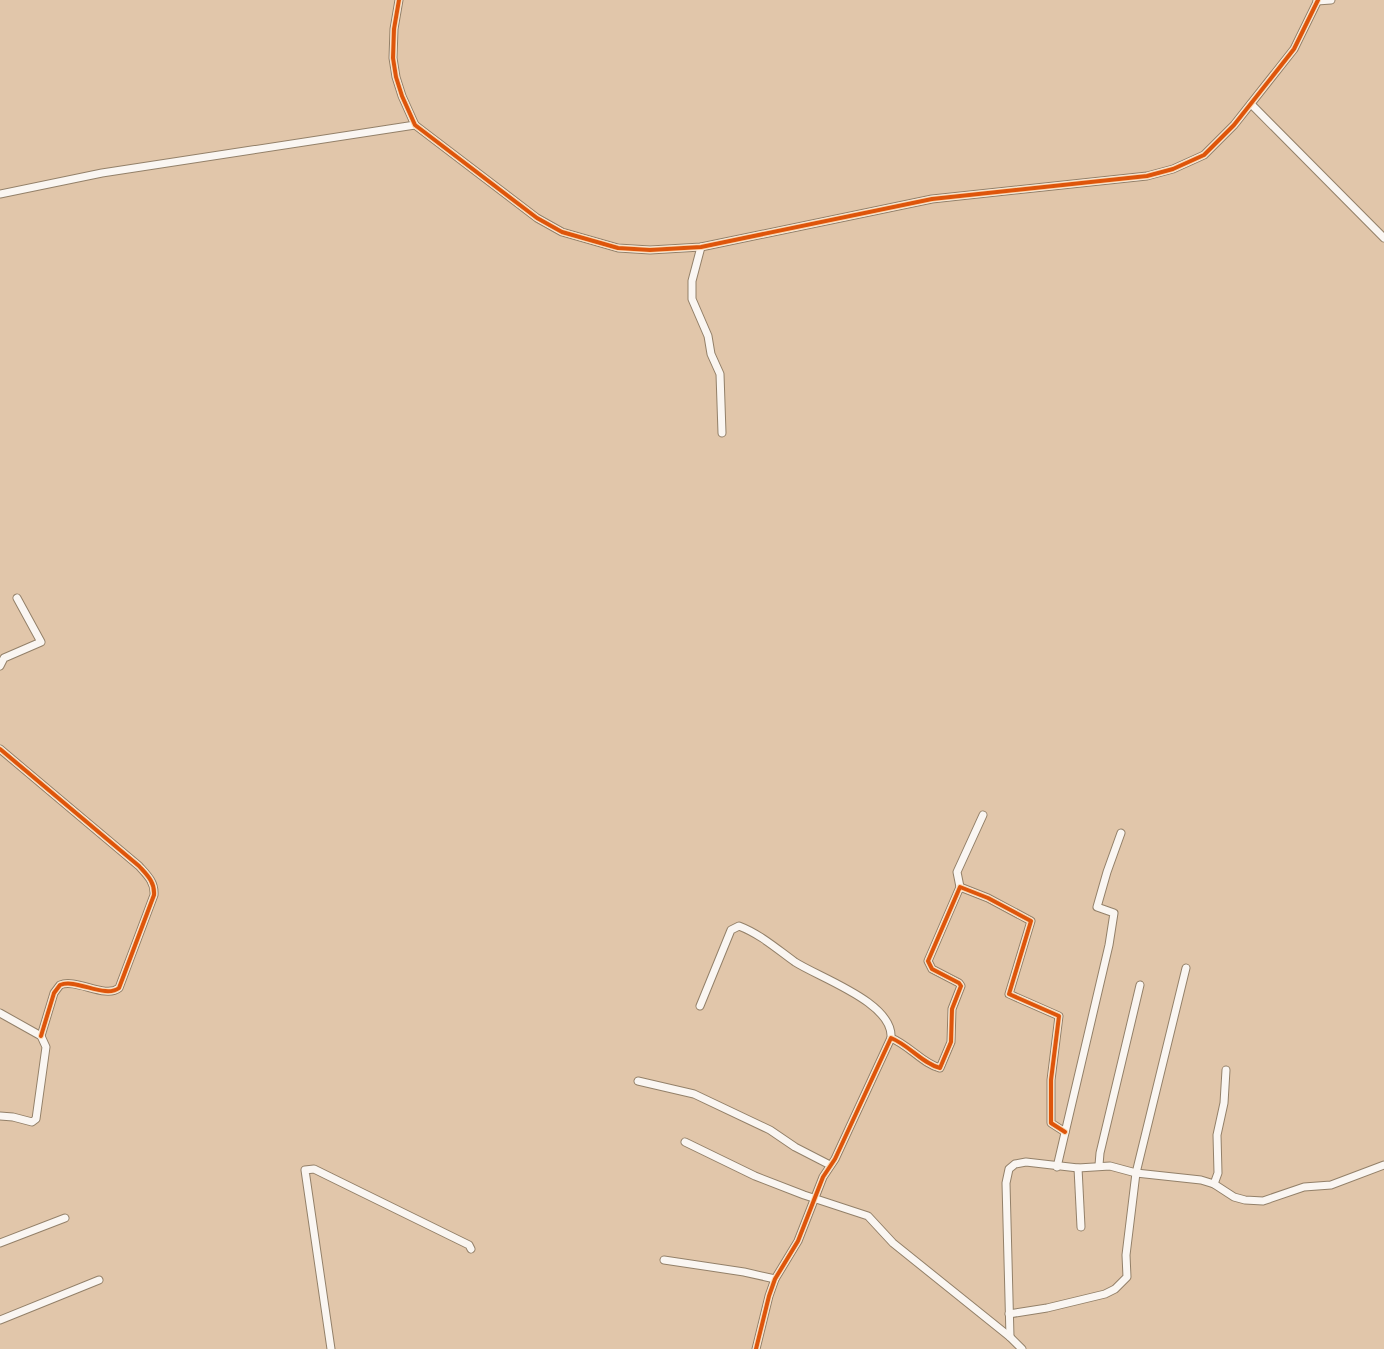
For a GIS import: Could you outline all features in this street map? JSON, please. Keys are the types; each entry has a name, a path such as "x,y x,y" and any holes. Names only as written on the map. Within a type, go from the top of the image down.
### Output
{"street":[{"path":"400,0 394,29 393,58 396,77 414,126 537,218 562,232 618,248 650,250 701,248 932,199 1147,176 1173,169 1204,155 1234,125 1294,49 1318,1 1331,0"},
{"path":"1251,104 1384,238"},
{"path":"0,194 102,173 414,126"},
{"path":"701,248 692,281 692,299 708,336 711,354 720,374 722,433"},
{"path":"0,666 4,658 41,642 17,598"},
{"path":"0,749 139,866 151,879 154,888 154,894 119,988 108,991 68,984 60,985 54,993 42,1036 46,1047 36,1120 32,1122 13,1117 0,1116"},
{"path":"891,1038 901,1042 933,1066 940,1068 951,1042 952,1009 961,986 959,983 932,969 928,961 960,887 957,872 983,815"},
{"path":"1057,1166 1109,945 1114,913 1097,907 1106,872 1121,833"},
{"path":"960,887 988,898 1031,921 1009,994 1059,1016 1051,1080 1051,1123 1065,1132"},
{"path":"700,1006 731,930 739,926 762,937 796,962 846,988 877,1010 892,1030 891,1038 835,1159 823,1177 798,1241 775,1279 769,1296 756,1349"},
{"path":"1009,1314 1047,1308 1105,1294 1122,1284 1127,1277 1126,1255 1136,1173 1186,968"},
{"path":"1099,1166 1100,1153 1140,985"},
{"path":"0,1013 42,1036"},
{"path":"1214,1184 1218,1172 1217,1134 1224,1103 1226,1070"},
{"path":"638,1081 694,1094 770,1130 795,1147 830,1165"},
{"path":"685,1142 755,1176 804,1195 868,1216 893,1243 1010,1337 1022,1349"},
{"path":"1010,1337 1006,1184 1009,1169 1015,1164 1026,1162 1078,1168 1110,1166 1136,1173 1201,1180 1214,1184 1234,1197 1245,1200 1263,1201 1304,1187 1331,1185 1384,1165"},
{"path":"1078,1168 1081,1227"},
{"path":"331,1349 305,1170 314,1169 469,1245 471,1249"},
{"path":"0,1243 65,1218"},
{"path":"664,1260 744,1272 775,1279"},
{"path":"0,1320 99,1280"}],"cycle path":[{"path":"399,0 394,29 393,58 396,77 402,96 415,125 537,218 562,232 618,248 650,250 701,247 932,199 1147,176 1173,169 1204,155 1234,125 1294,49 1318,0"},
{"path":"0,749 139,866 150,879 154,890 154,895 119,988 113,991 106,991 74,984 60,985 54,993 41,1036"},
{"path":"756,1349 769,1296 775,1279 798,1241 823,1177 835,1159 891,1038 904,1045 928,1063 940,1068 951,1042 952,1009 961,986 959,983 932,969 928,961 960,887 988,898 1031,921 1009,994 1059,1016 1051,1080 1051,1123 1065,1132"}]}
